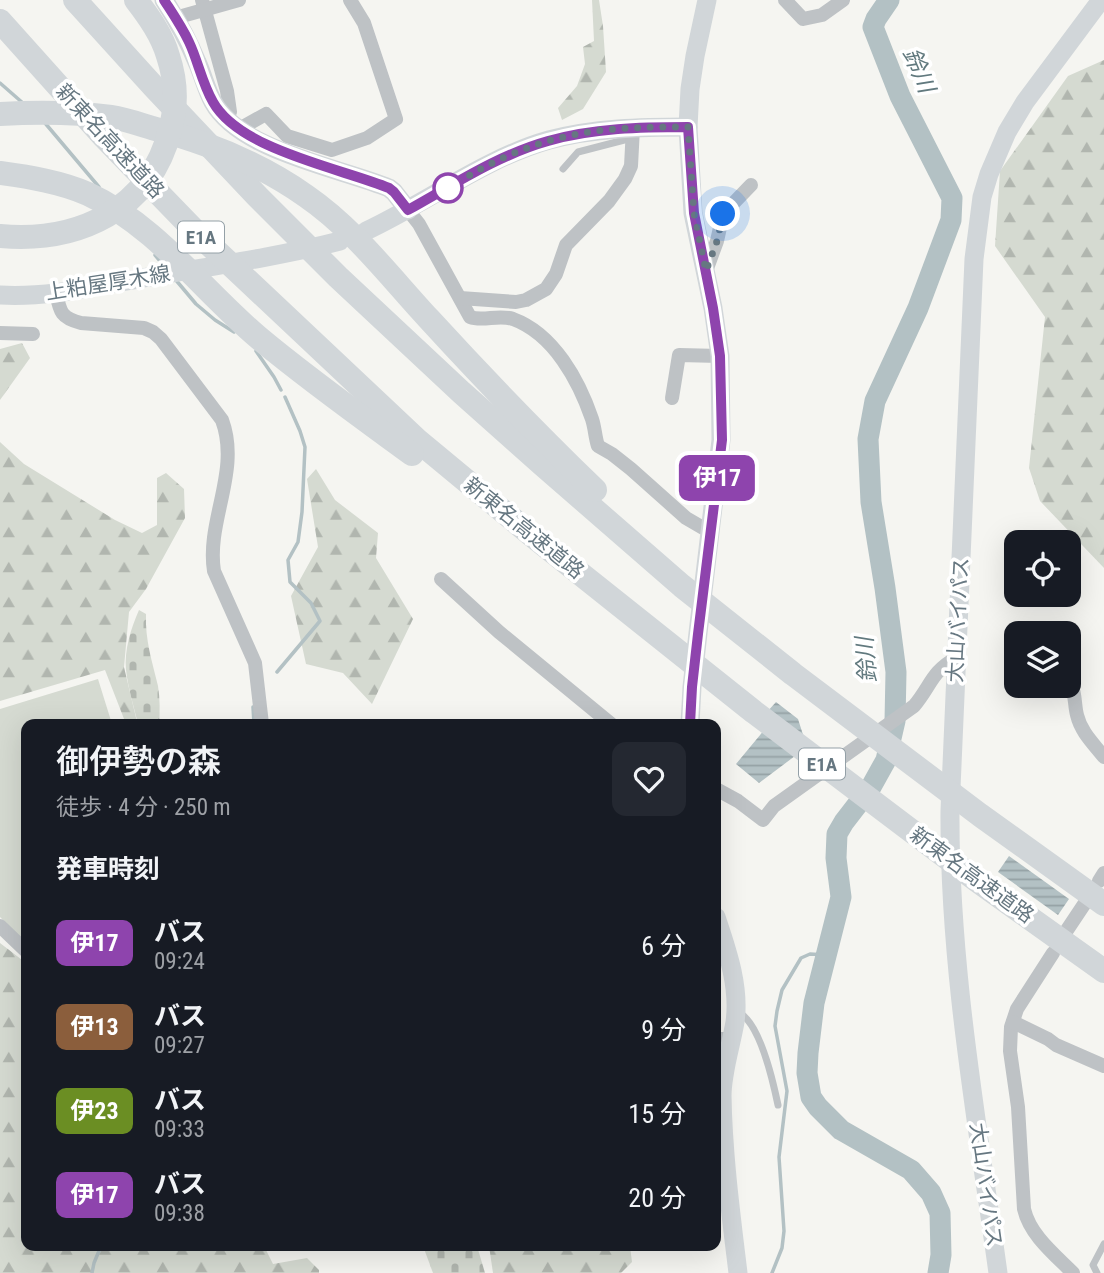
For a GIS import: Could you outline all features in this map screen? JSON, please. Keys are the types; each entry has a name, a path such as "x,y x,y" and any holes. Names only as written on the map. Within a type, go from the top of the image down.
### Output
{"highway":[{"path":"75,0 257,196 338,277 461,392 684,580"},
{"path":"0,236 33,237 55,234 96,221 114,212 131,198 156,167 165,149 173,119 173,77 160,36 136,0"},
{"name":"新東名高速道路","path":"0,21 95,127 196,232 411,445 533,536 670,647 975,879 1104,971"},
{"path":"0,114 112,117 175,134 244,159 308,197 364,248 471,365 684,580"},
{"path":"0,173 61,185 88,194 130,219 171,253 203,287 258,337 411,445"},
{"name":"E1A","path":"684,580 793,674 980,815 1098,890"}],"main road":[{"path":"164,0 189,42 213,103 232,123 283,152 389,188 408,210"},
{"path":"690,719 722,440 720,356 694,213 688,127 693,67 707,0"},
{"name":"大山バイパス","path":"998,1273 960,993 950,874 950,811 974,259 982,198 996,154 1015,117 1101,0"},
{"path":"366,231 494,162 546,141 592,132 633,133 688,127"},
{"name":"上粕屋厚木線","path":"0,295 56,293 274,256 340,241"},
{"path":"721,934 733,976 736,1012 724,1039 722,1092 737,1273"}],"street":[{"path":"175,18 204,5 239,0"},
{"path":"204,5 228,91 232,123 266,114 287,136 332,150 367,138 396,119 364,23 350,0"},
{"path":"785,0 803,19 822,15 843,0"},
{"path":"460,298 516,302 526,300 546,289 556,274 566,245 609,201 625,179 631,166 633,133"},
{"path":"706,271 723,214 751,186"},
{"path":"408,210 419,224 469,315 473,319 508,318 526,325 542,338 564,362 577,385 592,418 597,446 631,468 686,518 710,532"},
{"path":"56,293 60,310 72,321 144,328 153,332 222,420 228,472 212,558 214,571 256,663 262,719"},
{"path":"0,332 33,334"},
{"path":"672,398 678,355 720,356"},
{"path":"441,579 499,632 605,719"},
{"path":"721,792 763,820 774,806 914,706 936,672 956,658"},
{"path":"1074,698 1082,730 1104,757"},
{"path":"1067,930 1098,890"},
{"path":"0,926 21,946"},
{"path":"1053,953 1017,1009 1010,1051 1018,1107 1027,1222 1073,1273"},
{"path":"1013,1022 1104,1066"}],"lane":[{"path":"563,169 578,152 633,133"},
{"path":"736,1012 748,1019 768,1063 778,1105"},
{"path":"1097,1273 1093,1265 1104,1244"}],"green space":[{"path":"592,0 599,0 606,72 583,109 562,120 558,108 577,86 585,64 583,47 594,41"},
{"path":"1104,60 1104,568 1081,544 1081,530 1068,530 1040,501 1029,468 1045,317 995,246 1000,171 1068,76"},
{"path":"22,343 30,358 0,400 0,349"},
{"path":"0,442 24,464 115,520 142,533 157,525 157,478 166,473 184,489 185,518 146,589 129,612 124,667 136,719 124,719 105,670 0,701"},
{"path":"316,469 335,500 378,533 376,558 413,619 372,704 343,673 306,664 291,596 318,547 307,479"},
{"path":"139,610 146,614 148,642 159,691 159,719 137,719 127,677 127,647"},
{"path":"98,679 110,719 21,719 21,938 0,917 0,709"},
{"path":"0,943 21,959 21,1251 266,1251 273,1264 307,1258 319,1273 0,1273"},
{"path":"425,1251 478,1251 485,1273 433,1273"},
{"path":"490,1251 631,1251 632,1262 621,1273 493,1273"}],"shaded area":[{"path":"776,702 798,719 807,747 759,783 736,764 765,729 757,723"},
{"path":"1009,856 1069,899 1058,915 998,872"}],"waterway":[{"name":"鈴川","path":"889,0 873,27 900,96 952,198 951,220 918,308 875,401 868,439 871,502 896,672 895,721 886,760 871,787 837,834 836,858 841,897 814,1003 807,1073 811,1097 841,1130 911,1170 931,1193 940,1213 941,1255 938,1273"},
{"path":"0,83 24,104"},
{"path":"45,123 99,187"},
{"path":"155,255 166,268"},
{"path":"175,279 196,304 234,332"},
{"path":"256,351 281,390"},
{"path":"277,672 320,621 311,603 290,582 288,560 298,542 305,447 285,397"},
{"path":"253,707 254,719"},
{"path":"772,1273 782,1248 784,1231 779,1157 787,1091 775,1026 777,1011 782,990 801,958 810,954 826,955"},
{"path":"92,1273 99,1251"}],"bus line":[{"name":"伊17","path":"164,0 189,42 213,103 225,118 250,136 283,152 389,188 408,210 494,162 546,141 592,132 688,127 694,213 720,356 722,440 690,719"}],"route":[{"path":"448,188 494,162 546,141 592,132 688,127 694,213 706,271 723,214"}]}
